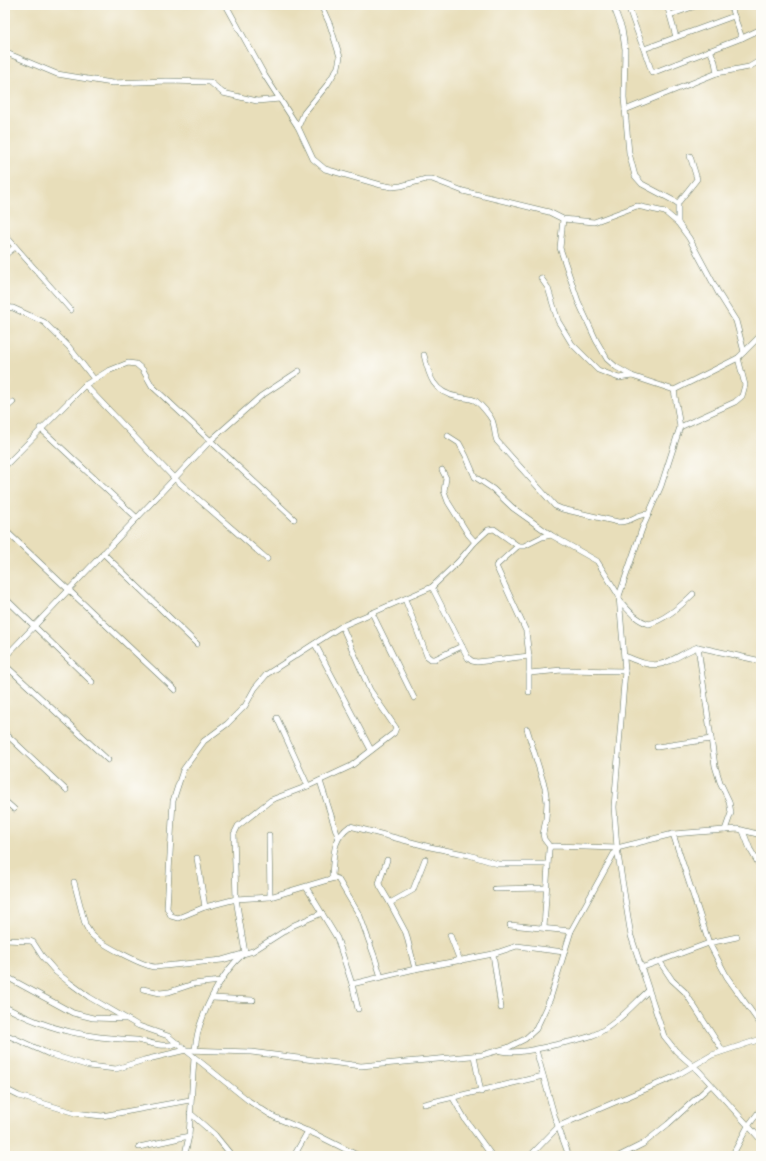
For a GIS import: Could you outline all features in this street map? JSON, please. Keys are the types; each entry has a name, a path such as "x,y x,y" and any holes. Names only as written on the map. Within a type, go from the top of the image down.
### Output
{"street":[{"path":"226,5 265,76 298,127 313,159 326,169 392,187 432,179 463,191 549,212 563,219 594,222 637,206 665,212 678,223 690,238 719,294 736,321 744,352"},
{"path":"298,127 304,113 327,85 338,67 340,57 330,25 321,5"},
{"path":"613,5 622,29 625,49 624,98 628,153 635,176 642,184 678,202"},
{"path":"628,5 652,73 759,30"},
{"path":"667,5 676,37"},
{"path":"670,15 698,5"},
{"path":"730,5 742,38"},
{"path":"644,49 734,16"},
{"path":"710,50 717,73"},
{"path":"5,51 57,74 112,83 167,81 210,82 223,93 257,101 280,99"},
{"path":"625,110 717,73 749,67 761,60"},
{"path":"678,223 678,202 697,179 690,156"},
{"path":"563,219 560,248 578,301 596,340 607,359 616,367 632,376 674,390 738,358 761,335"},
{"path":"5,235 71,310"},
{"path":"5,255 15,247"},
{"path":"541,278 548,288 558,322 572,344 598,370 619,378 632,376"},
{"path":"5,307 13,308 44,322 69,347 94,379"},
{"path":"424,355 430,378 435,385 443,392 451,396 474,400 479,404 493,420 494,435 497,440 555,506 618,522 625,522 643,513 649,514"},
{"path":"680,427 735,402 742,396 745,385 738,358"},
{"path":"6,463 84,385 108,371 128,363 136,364 143,370 152,386 294,519"},
{"path":"5,657 210,441 261,396 299,371"},
{"path":"84,385 174,478 267,559"},
{"path":"674,390 680,427 661,486 642,529 620,598 625,671 614,807 617,848 631,936 664,1036 676,1051 693,1066 761,1140"},
{"path":"5,409 13,402"},
{"path":"40,428 137,518"},
{"path":"448,436 459,443 475,478 493,489 513,508 551,535 598,561 620,598 633,616 642,622 649,624 662,618 679,607 693,594"},
{"path":"442,470 446,478 444,491 448,502 468,534 475,542"},
{"path":"380,977 360,916 338,879 334,878 270,897 236,899 205,907 178,918 171,916 167,908 173,801 183,770 204,741 227,724 245,706 255,688 267,674 342,626 432,587 488,530 494,529 518,546 524,546 542,537 551,535"},
{"path":"5,530 175,690"},
{"path":"518,546 496,566 526,632 529,656 529,692"},
{"path":"103,553 197,644"},
{"path":"432,587 468,658 472,661 477,662 529,656"},
{"path":"5,598 92,682"},
{"path":"405,599 427,656 431,660 462,646"},
{"path":"372,613 414,698"},
{"path":"244,953 236,899 234,834 238,826 271,800 320,781 351,766 371,750 391,737 396,728 370,690 342,626"},
{"path":"315,644 371,750"},
{"path":"625,656 639,662 660,665 698,647 761,661"},
{"path":"698,647 715,766 731,813 725,830"},
{"path":"5,665 108,760"},
{"path":"529,673 562,670 625,671"},
{"path":"277,718 308,786"},
{"path":"527,729 545,788 547,802 546,820 543,834 544,839 550,847 547,864 544,928"},
{"path":"5,733 66,790"},
{"path":"657,747 711,739"},
{"path":"320,781 338,837 332,875 334,878"},
{"path":"5,800 14,809"},
{"path":"338,837 350,826 469,855 498,864 547,864"},
{"path":"550,847 617,848 673,834 738,829 761,835"},
{"path":"743,831 750,849 761,868"},
{"path":"673,834 709,943 727,977 761,1025"},
{"path":"269,835 270,897"},
{"path":"5,1034 49,1054 89,1066 116,1069 144,1060 186,1050 251,1052 361,1066 482,1056 499,1051 526,1038 536,1029 550,999 571,931 617,848"},
{"path":"196,858 205,907"},
{"path":"390,903 413,890 425,859"},
{"path":"388,860 379,883 406,933 415,969"},
{"path":"74,882 85,924 93,936 124,955 155,968 222,960 253,951 294,925 322,913"},
{"path":"306,886 337,938 352,984 358,1009"},
{"path":"495,889 546,888"},
{"path":"510,925 571,931"},
{"path":"450,935 460,961"},
{"path":"641,968 709,943 737,937"},
{"path":"5,940 33,942 42,956 56,972 70,983 126,1020 168,1036 249,1101 274,1117 308,1131 359,1156"},
{"path":"352,984 415,969 493,954 517,946 564,952"},
{"path":"195,1050 199,1026 212,998 231,964 244,953"},
{"path":"493,954 501,1008"},
{"path":"660,962 672,980 685,992 723,1051"},
{"path":"5,976 74,1013 93,1018 126,1020"},
{"path":"144,989 160,993 169,992 194,984 221,981"},
{"path":"499,1051 507,1052 536,1050 592,1036 622,1016 648,991"},
{"path":"212,998 253,1000"},
{"path":"5,1007 18,1014 57,1028 85,1035 172,1046 178,1043"},
{"path":"530,1156 559,1126 674,1077 712,1055 761,1039"},
{"path":"536,1050 569,1156"},
{"path":"474,1056 481,1092"},
{"path":"185,1155 189,1136 190,1100 194,1058"},
{"path":"424,1104 481,1092 543,1076"},
{"path":"619,1156 643,1144 668,1124 711,1085"},
{"path":"5,1089 19,1096 75,1113 102,1116 190,1100"},
{"path":"453,1098 465,1120 492,1156"},
{"path":"732,1156 748,1126 761,1109"},
{"path":"190,1113 215,1135 232,1156"},
{"path":"294,1156 308,1131"},
{"path":"139,1147 189,1136"}]}
